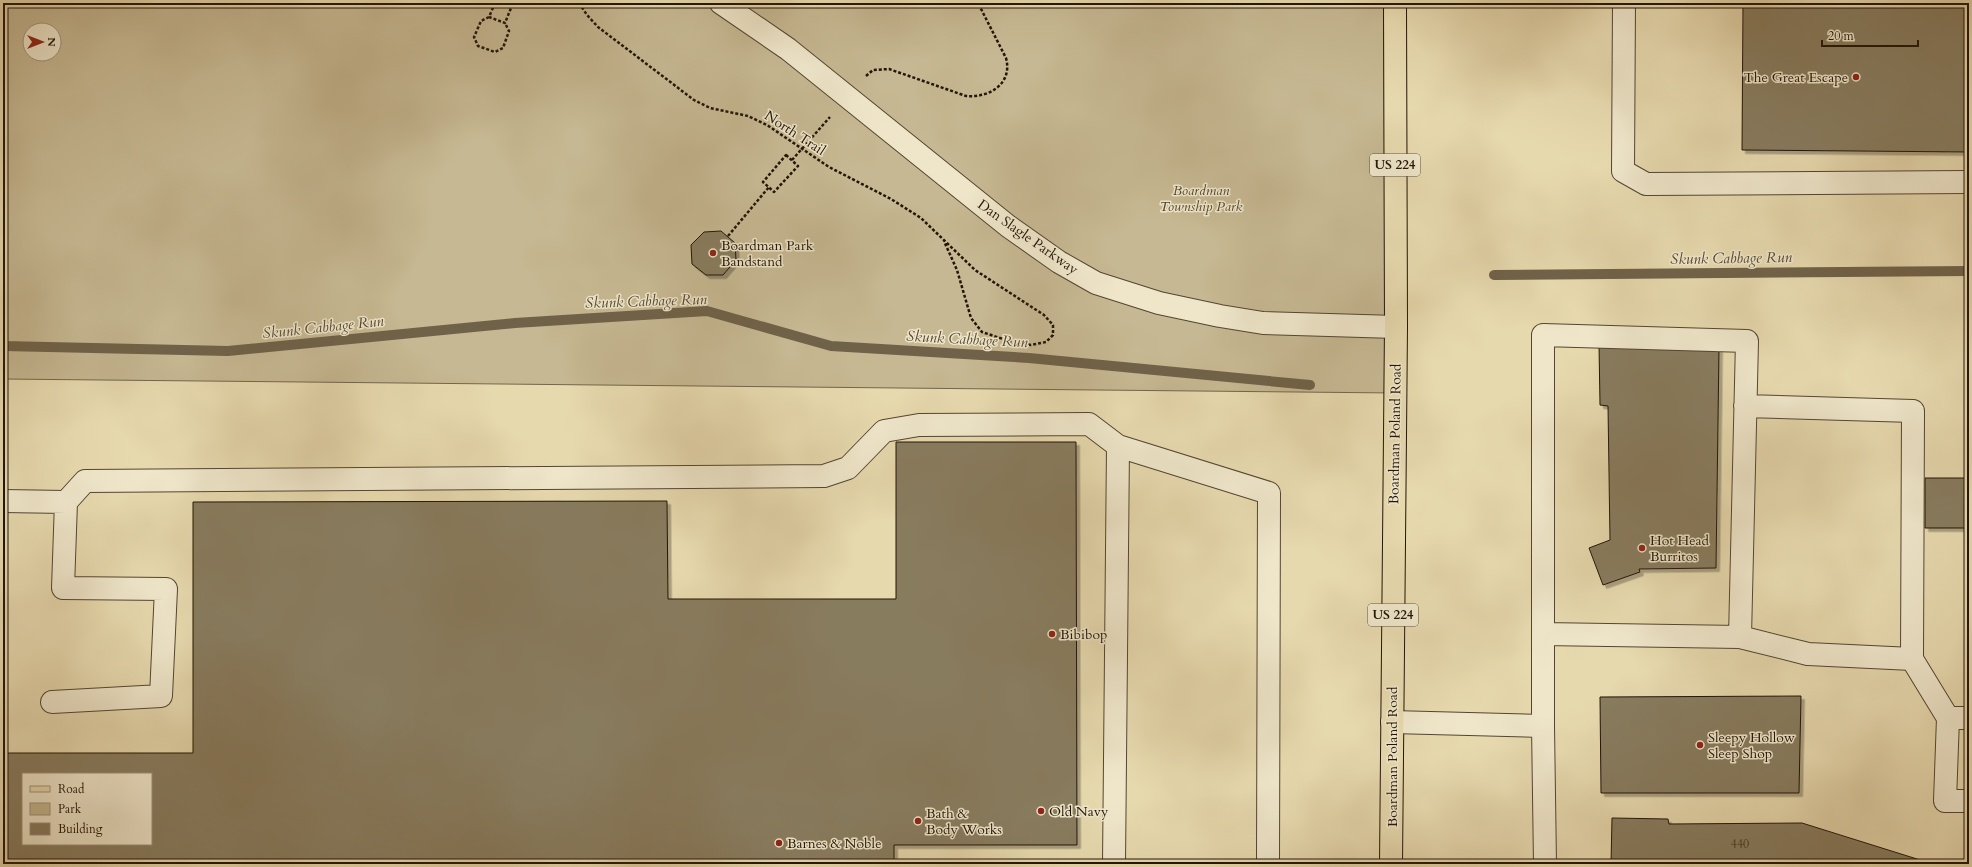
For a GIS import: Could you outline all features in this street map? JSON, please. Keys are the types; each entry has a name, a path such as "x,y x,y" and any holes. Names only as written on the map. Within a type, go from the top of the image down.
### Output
{"main road":[{"name":"Boardman Poland Road","path":"1391,864 1396,327 1395,3"}],"street":[{"name":"Dan Slagle Parkway","path":"721,3 788,49 1008,226 1059,262 1096,283 1159,303 1220,316 1263,323 1396,327"},
{"path":"1624,3 1623,171 1646,184 1969,182"},
{"path":"1545,864 1543,726 1543,335 1747,341 1740,637"},
{"path":"1745,406 1913,411 1912,659 1948,718 1945,801 1969,801"},
{"path":"52,702 161,696 166,589 63,588 66,502 84,481 824,476 848,468 884,431 919,425 1089,424 1118,446 1269,493 1268,864"},
{"path":"1114,864 1118,446"},
{"path":"3,502 66,502"},
{"path":"1543,634 1740,637 1808,654 1912,659"},
{"path":"1948,718 1969,718"},
{"path":"1392,722 1543,726"}],"path":[{"path":"489,17 495,3"},
{"path":"505,23 513,3"},
{"name":"North Trail","path":"579,3 598,27 694,100 710,108 748,116 767,125 800,149 829,167 891,198 921,218 975,270 1044,315 1053,325 1053,335 1046,342 1031,345 1009,341 982,332 971,318 957,270 944,241"},
{"path":"863,79 873,70 889,69 966,96 981,95 997,89 1005,78 1009,66 978,3"},
{"path":"489,17 505,23 509,31 503,48 495,52 478,46 474,37 481,20 489,17"},
{"path":"792,160 800,149 834,113"},
{"path":"786,155 798,166 774,192 769,187 763,182 786,155"},
{"path":"728,236 769,187"}],"green space":[{"name":"Boardman Township Park","path":"3,3 1395,3 1395,393 3,379"}],"building":[{"name":"The Great Escape","path":"1743,3 1969,3 1969,152 1742,150"},
{"name":"Boardman Park Bandstand","path":"721,231 735,243 736,260 723,275 706,275 692,264 691,245 704,232"},
{"path":"1599,344 1719,348 1716,568 1639,569 1640,572 1603,585 1589,548 1610,540 1608,406 1600,405"},
{"path":"896,442 1076,442 1077,845 894,845 894,864 3,864 3,753 193,753 193,502 667,501 668,599 896,599"},
{"path":"1925,478 1969,478 1969,528 1925,528"},
{"name":"Sleepy Hollow Sleep Shop","path":"1801,696 1799,793 1601,793 1600,697"},
{"path":"1612,818 1668,819 1669,824 1802,823 1933,864 1611,864"}],"waterway":[{"name":"Skunk Cabbage Run","path":"1494,275 1969,271"},
{"name":"Skunk Cabbage Run","path":"3,346 228,351 515,323 707,311 831,346 1029,358 1310,385"}],"place":[{"name":"The Great Escape","path":"1856,77"},
{"name":"Boardman Park Bandstand","path":"713,253"},
{"name":"Hot Head Burritos","path":"1642,548"},
{"name":"Bibibop","path":"1052,634"},
{"name":"Sleepy Hollow Sleep Shop","path":"1700,745"},
{"name":"Old Navy","path":"1041,811"},
{"name":"Bath & Body Works","path":"918,821"},
{"name":"Barnes & Noble","path":"779,843"}]}
